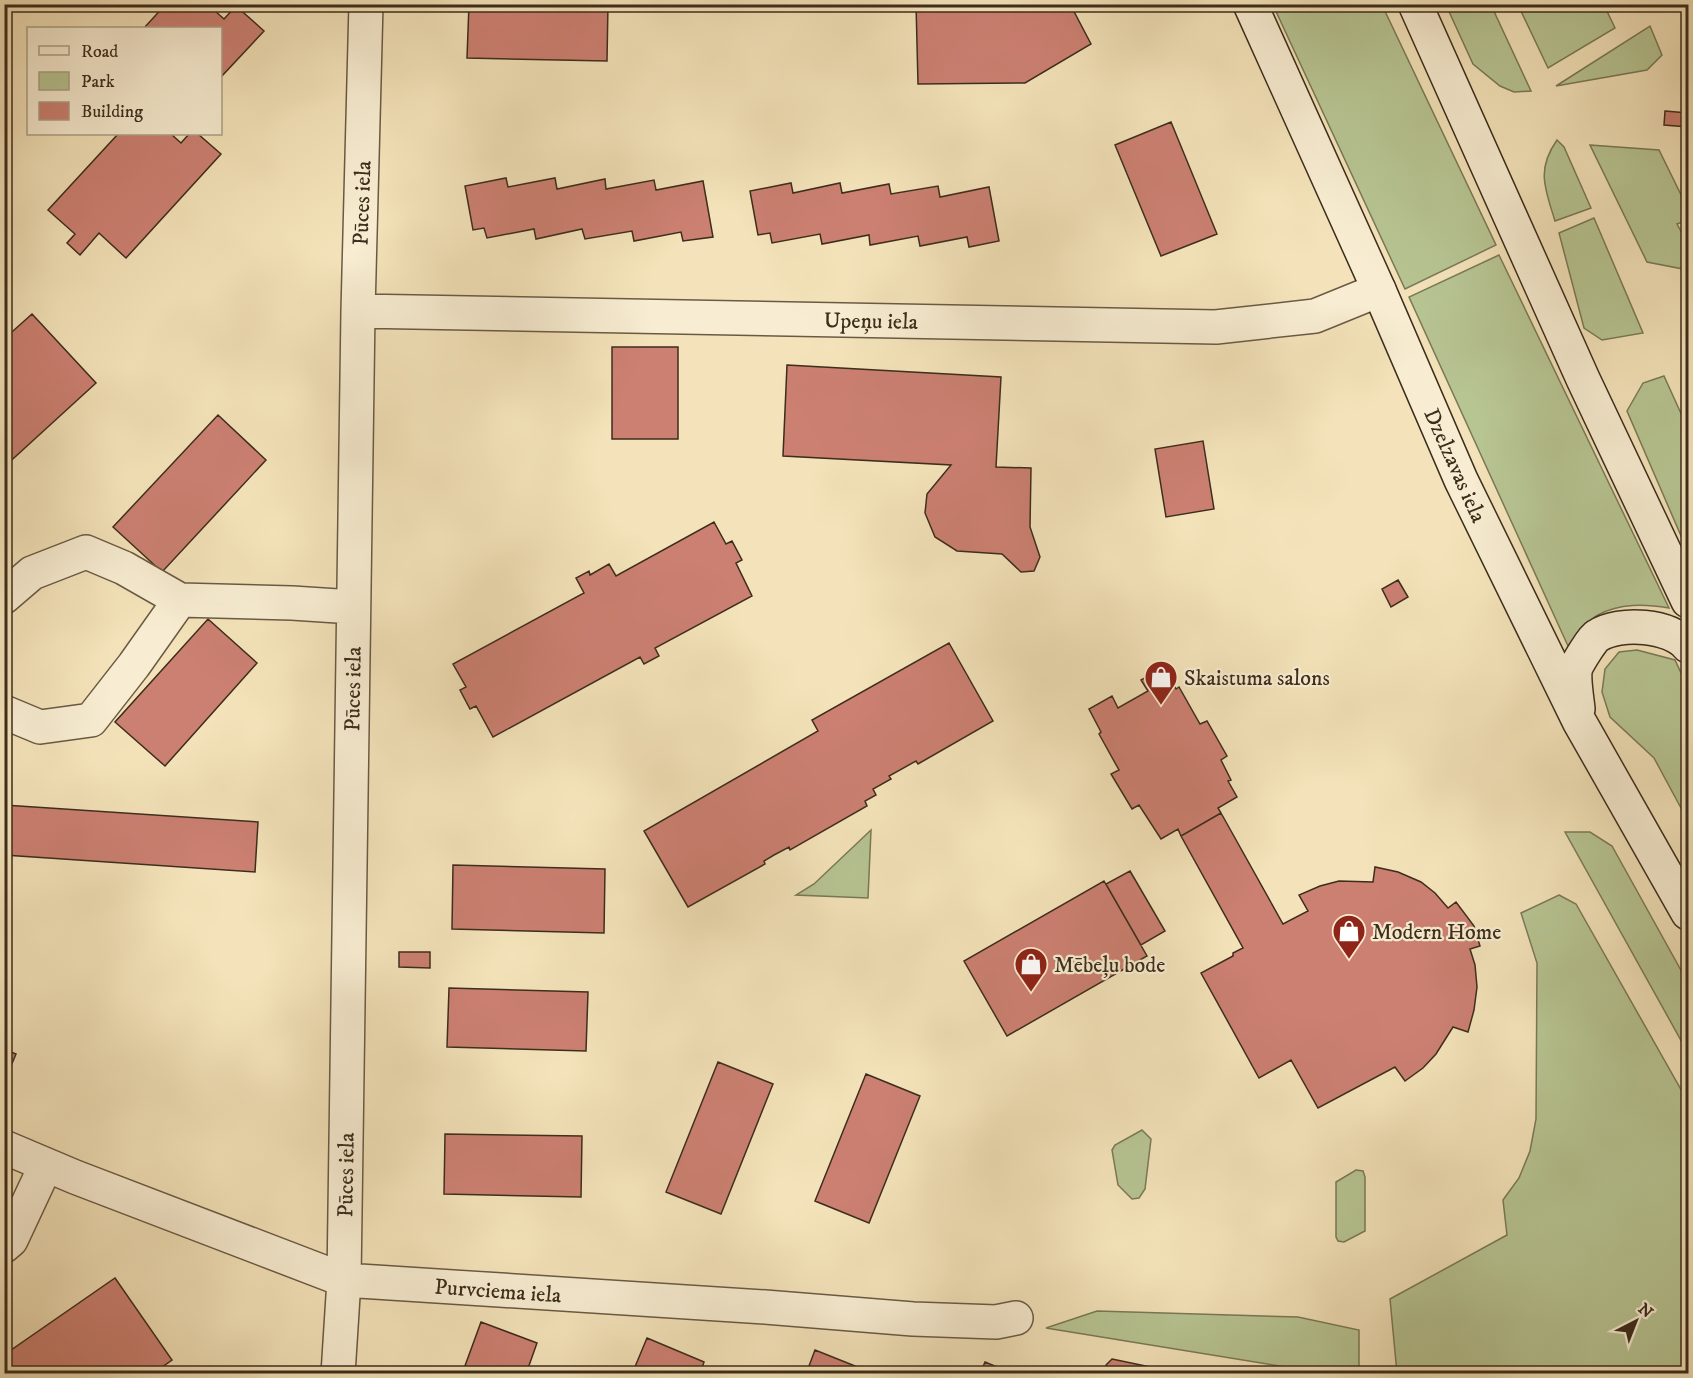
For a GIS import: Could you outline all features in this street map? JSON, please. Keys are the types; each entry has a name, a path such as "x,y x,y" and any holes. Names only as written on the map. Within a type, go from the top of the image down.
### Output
{"street":[{"name":"Pūces iela","path":"338,1374 344,1280 358,311 366,4"},
{"name":"Dzelzavas iela","path":"1250,4 1379,290 1461,480 1579,721 1689,912"},
{"path":"1416,4 1583,379 1689,601"},
{"name":"Upeņu iela","path":"358,311 1216,327 1315,316 1379,290"},
{"path":"4,597 32,573 86,552 124,568 180,600 353,607"},
{"path":"4,712 40,727 91,720 180,600"},
{"path":"1579,721 1576,668 1596,637 1616,628 1649,627 1682,639 1689,646"},
{"name":"Purvciema iela","path":"4,1147 344,1280 765,1307 913,1319 996,1322 1016,1318"},
{"path":"4,1246 11,1240 46,1165"}],"green space":[{"path":"1273,5 1382,5 1496,245 1405,289"},
{"path":"1446,5 1491,5 1531,91 1514,92 1500,86 1473,64"},
{"path":"1518,5 1604,5 1615,28 1548,68"},
{"path":"1650,26 1662,55 1647,70 1556,86"},
{"path":"1557,140 1564,147 1591,208 1555,221 1544,179 1546,161"},
{"path":"1590,145 1659,150 1688,209 1688,220 1677,224 1688,244 1688,270 1647,262"},
{"path":"1594,218 1643,333 1602,340 1584,328 1559,233"},
{"path":"1499,255 1669,608 1633,606 1606,611 1590,621 1568,646 1409,297"},
{"path":"1664,376 1688,429 1688,552 1627,411 1643,383"},
{"path":"1637,650 1675,660 1688,688 1688,821 1654,758 1610,717 1602,692 1605,669 1619,652"},
{"path":"871,830 868,898 796,895 814,884"},
{"path":"1565,832 1590,832 1612,846 1688,983 1688,1053"},
{"path":"1559,895 1576,904 1688,1102 1688,1365 1676,1374 1397,1373 1390,1299 1507,1235 1503,1200 1519,1178 1530,1151 1536,1119 1537,963 1521,913"},
{"path":"1142,1130 1151,1139 1145,1189 1139,1198 1132,1199 1118,1185 1112,1150 1115,1145"},
{"path":"1356,1170 1363,1171 1365,1177 1365,1231 1344,1242 1338,1241 1336,1237 1336,1182"},
{"path":"1097,1311 1298,1317 1359,1330 1359,1373 1322,1373 1046,1328"}],"building":[{"path":"166,4 219,4 214,10 224,19 236,6 264,31 222,76 222,27 145,27"},
{"path":"469,4 608,4 607,61 467,58"},
{"path":"916,4 1070,4 1091,44 1025,83 918,84"},
{"path":"1665,111 1688,113 1688,127 1664,125"},
{"path":"1171,122 1217,234 1161,256 1115,145"},
{"path":"117,135 172,135 181,143 188,135 199,135 221,154 126,258 99,233 80,255 67,243 75,234 48,210"},
{"path":"506,178 508,187 555,178 557,189 605,179 606,189 654,180 656,190 703,181 713,237 683,241 681,232 634,241 632,231 585,239 582,229 536,239 534,229 487,238 484,228 473,230 465,186"},
{"path":"791,183 793,193 840,183 842,193 889,184 891,194 938,186 940,197 989,187 999,241 969,247 967,237 920,246 918,236 870,245 869,235 822,244 820,234 772,243 770,233 758,235 750,191"},
{"path":"32,314 96,383 4,467 4,339"},
{"path":"612,347 678,347 678,439 612,439"},
{"path":"787,365 1001,377 996,467 1031,468 1030,527 1040,557 1034,571 1021,572 1002,554 957,551 935,537 925,513 927,494 951,465 783,456"},
{"path":"218,415 266,460 162,572 113,527"},
{"path":"1203,441 1214,509 1166,517 1155,449"},
{"path":"714,522 726,544 732,541 742,560 736,563 752,596 655,648 659,656 644,664 640,657 493,737 476,706 470,709 460,690 466,687 453,664 584,593 576,578 589,571 590,575 609,564 616,576"},
{"path":"1398,580 1408,597 1391,607 1382,589"},
{"path":"208,619 257,663 165,766 115,722"},
{"path":"949,643 993,721 918,764 916,761 889,776 891,779 873,789 876,795 865,801 867,806 790,850 789,847 774,855 764,861 765,864 688,907 644,831 818,731 812,720"},
{"path":"1164,667 1176,689 1179,687 1200,724 1207,721 1227,756 1221,760 1231,780 1228,781 1237,797 1218,808 1221,813 1181,836 1178,829 1161,839 1139,805 1132,809 1111,774 1119,770 1099,734 1101,732 1089,709 1112,696 1118,708 1148,691 1141,680"},
{"path":"4,805 258,822 255,872 4,855"},
{"name":"Modern Home","path":"1221,813 1283,924 1308,911 1299,895 1339,881 1373,882 1375,867 1398,872 1421,882 1448,908 1456,902 1474,926 1480,946 1470,949 1475,965 1477,987 1468,1032 1453,1027 1436,1054 1423,1068 1405,1081 1395,1067 1318,1108 1291,1060 1259,1078 1201,973 1243,948 1181,836"},
{"path":"453,865 605,869 604,933 452,929"},
{"path":"1130,871 1165,931 1141,945 1106,884"},
{"path":"1104,881 1147,956 1007,1036 964,961"},
{"path":"399,952 430,952 430,968 399,967"},
{"path":"449,988 588,992 586,1051 447,1047"},
{"path":"8,1051 16,1054 4,1083 4,1060"},
{"path":"718,1062 773,1084 721,1214 666,1192"},
{"path":"866,1074 920,1096 869,1223 815,1201"},
{"path":"445,1134 582,1136 581,1197 444,1194"},
{"path":"115,1278 172,1360 152,1374 4,1374 4,1355"},
{"path":"481,1322 537,1343 526,1374 462,1374"},
{"path":"647,1338 704,1362 700,1374 632,1374"},
{"path":"815,1350 870,1372 869,1374 806,1374"},
{"path":"1112,1359 1184,1374 1106,1374 1106,1365"},
{"path":"985,1362 1014,1374 980,1374"}],"place":[{"name":"Skaistuma salons","path":"1161,706"},
{"name":"Modern Home","path":"1349,960"},
{"name":"Mēbeļu bode","path":"1031,993"}]}
